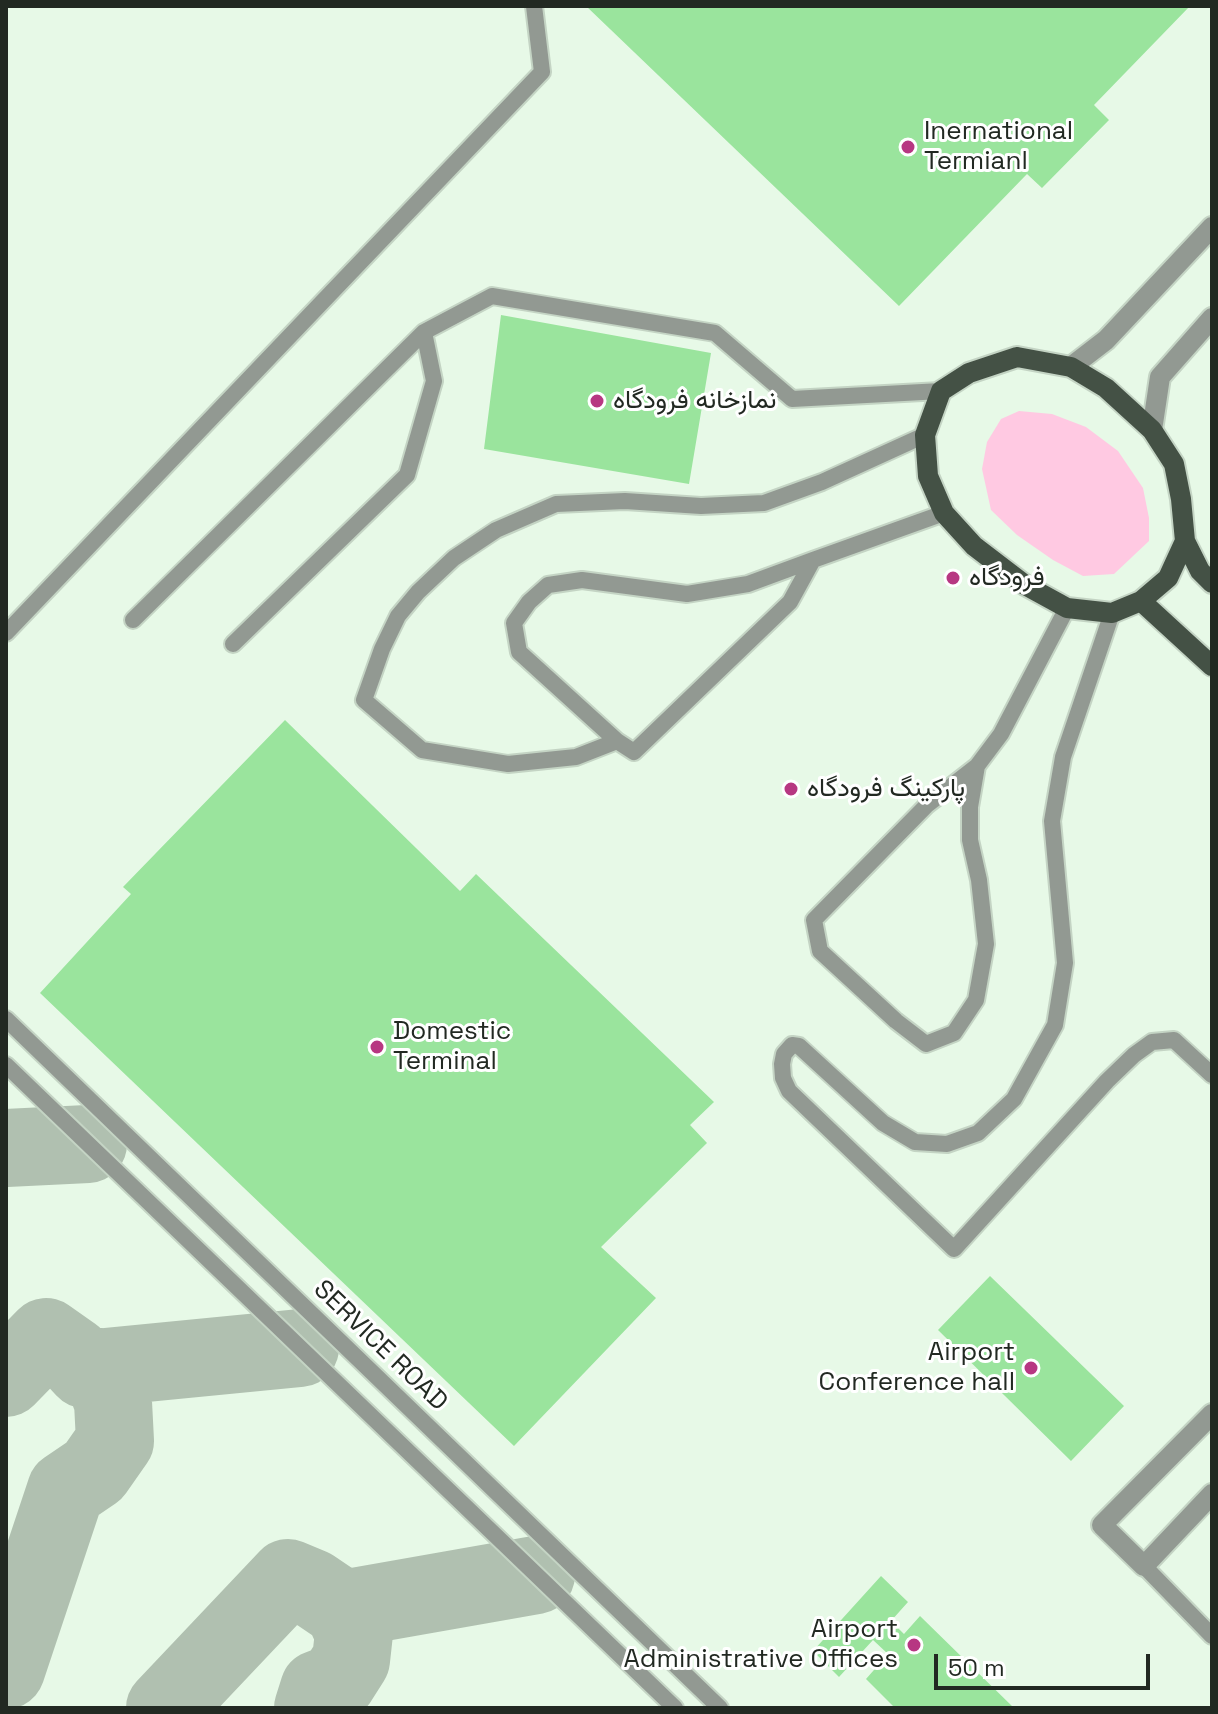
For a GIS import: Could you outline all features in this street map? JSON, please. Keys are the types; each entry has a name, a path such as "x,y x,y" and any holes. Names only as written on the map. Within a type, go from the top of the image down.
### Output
{"main road":[{"path":"1185,541 1168,578 1141,601 1112,613 1067,608 1025,585 974,546 944,513 928,476 925,435 941,391 969,373 1017,357 1071,367 1106,388 1152,430 1174,464 1185,541 1200,571 1212,583"},
{"path":"1141,601 1212,666"}],"street":[{"path":"1071,367 1106,340 1212,227"},
{"path":"1152,430 1160,377 1212,318"},
{"path":"1212,1414 1102,1525 1144,1566 1212,1494"}],"lane":[{"path":"6,633 542,72 534,6"},
{"path":"133,620 424,332 492,296 715,333 792,399 941,391"},
{"path":"233,644 407,475 434,381 424,332"},
{"path":"617,741 576,757 508,764 422,750 364,700 382,649 398,616 454,558 496,530 556,504 625,501 701,506 764,503 822,482 925,435"},
{"path":"813,560 790,602 634,752 617,741 519,652 514,623 529,602 548,585 582,580 687,594 748,584 813,560 944,513"},
{"path":"977,766 970,807 970,840 979,880 986,944 976,1000 954,1033 926,1044 896,1021 820,951 814,920 927,805 977,766 1001,734 1067,608"},
{"path":"1112,613 1063,757 1052,821 1065,963 1055,1025 1014,1099 978,1133 947,1144 915,1142 883,1123 799,1046 792,1045 784,1054 783,1078 789,1091 954,1249 1107,1081 1143,1048 1152,1042 1174,1040 1212,1075"},
{"name":"SERVICE ROAD","path":"6,1019 720,1708"},
{"path":"6,1065 675,1708"},
{"path":"1144,1566 1212,1636"}],"shaded area":[{"path":"1019,411 1052,414 1086,427 1118,451 1143,488 1149,518 1149,541 1114,574 1083,576 1017,535 991,510 982,469 987,442 1001,419"}],"building":[{"name":"Inernational Termianl","path":"586,6 1190,6 1094,105 1109,120 1042,188 1027,174 899,306"},
{"name":"نمازخانه فرودگاه","path":"501,315 711,353 689,484 484,449"},
{"name":"Domestic Terminal","path":"285,720 460,891 476,874 714,1102 690,1125 707,1143 601,1247 656,1298 514,1446 40,993 131,894 123,887"},
{"name":"Airport Conference hall","path":"990,1276 1124,1406 1071,1461 938,1330"},
{"name":"Airport Administrative Offices","path":"881,1576 908,1602 891,1621 904,1634 920,1616 1014,1708 895,1708 866,1679 888,1654 873,1640 839,1677 813,1651"}],"taxiway":[{"path":"6,1148 88,1144"},
{"path":"6,1378 46,1337 73,1356 85,1369 300,1348"},
{"path":"6,1670 66,1490 94,1471 115,1441 113,1402 100,1367"},
{"path":"343,1609 536,1575"},
{"path":"165,1708 288,1578 312,1588 343,1609 354,1633 351,1660 337,1682 319,1689 313,1708"}],"place":[{"name":"Inernational Termianl","path":"908,147"},
{"name":"نمازخانه فرودگاه","path":"597,401"},
{"name":"فرودگاه","path":"953,578"},
{"name":"پارکینگ فرودگاه","path":"791,789"},
{"name":"Domestic Terminal","path":"377,1047"},
{"name":"Airport Conference hall","path":"1031,1368"},
{"name":"Airport Administrative Offices","path":"914,1645"}]}
